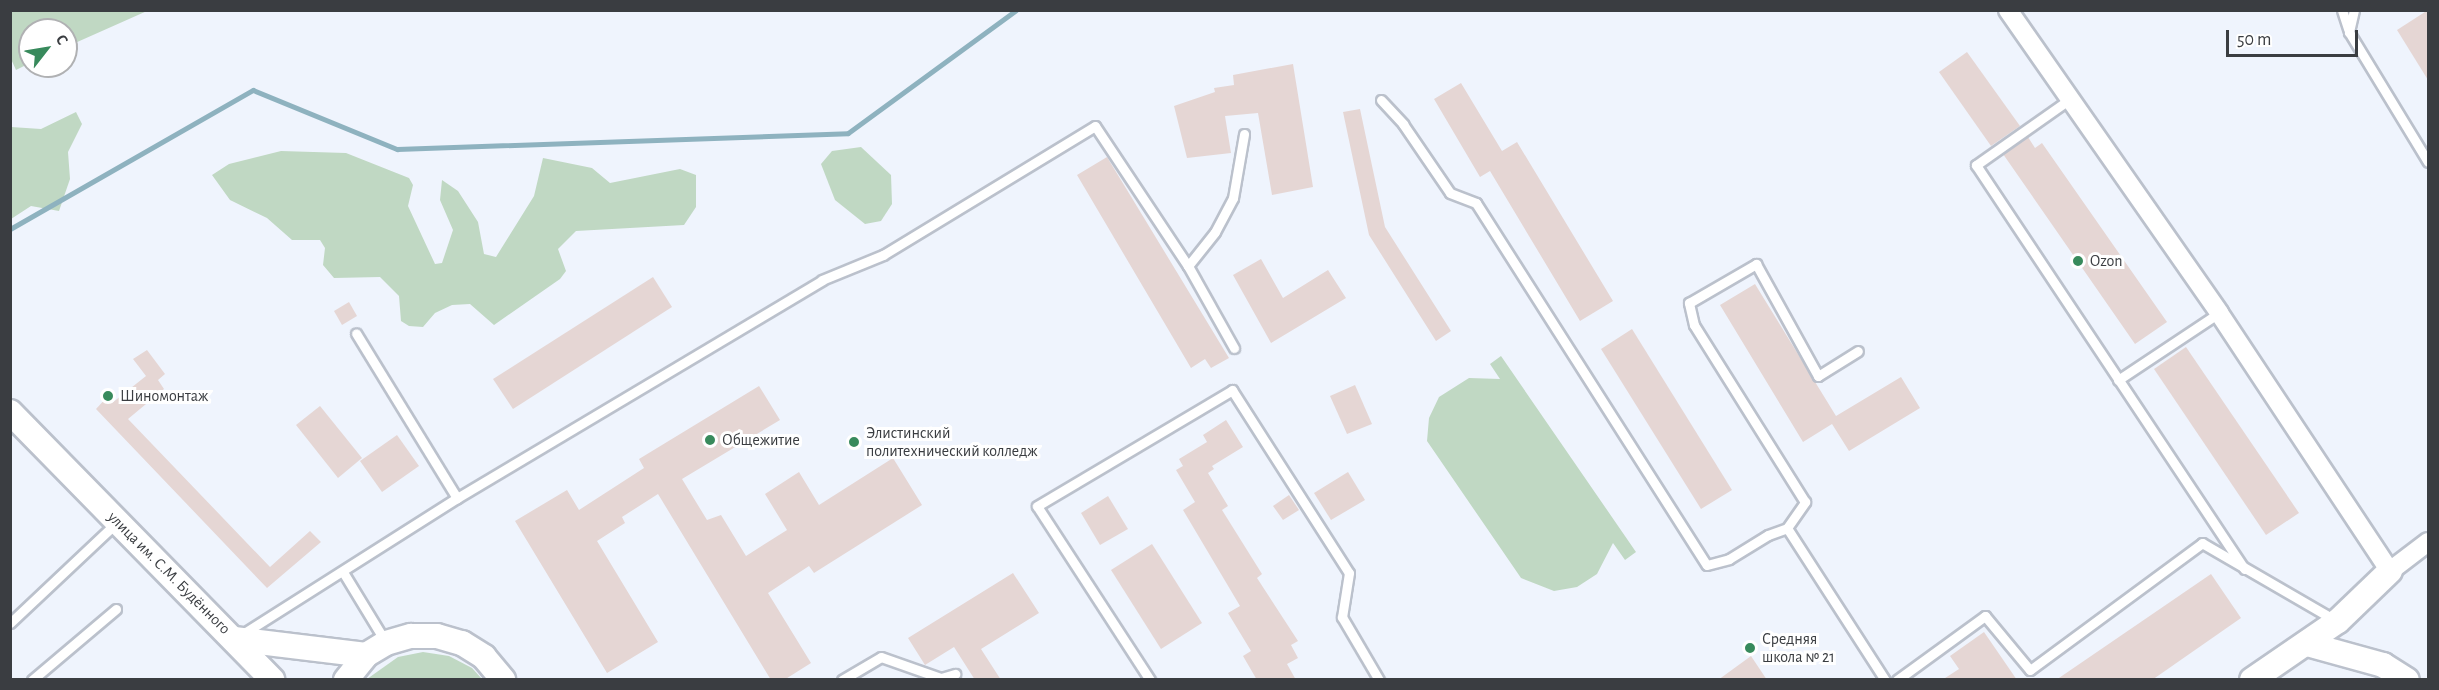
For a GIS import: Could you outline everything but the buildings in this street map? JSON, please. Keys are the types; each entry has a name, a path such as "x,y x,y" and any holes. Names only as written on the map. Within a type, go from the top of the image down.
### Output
{"main road":[{"name":"улица им. С.М. Будённого","path":"10,412 234,639 376,649"},
{"path":"2252,680 2338,621 2390,571"},
{"path":"346,680 376,649 411,636 437,636 462,643 484,657 503,680"},
{"path":"234,639 272,680"},
{"path":"2307,644 2383,665 2407,680"}],"street":[{"path":"2008,10 2218,313 2390,571 2428,542"}],"lane":[{"path":"2342,10 2349,32 2428,162"},
{"path":"2349,32 2354,10"},
{"path":"2070,99 1976,165 2244,569"},
{"path":"1381,100 1403,124 1450,193 1476,203 1707,565 1729,560 1768,535 1787,528 1805,502 1694,325 1689,303 1756,264 1818,376 1858,351"},
{"path":"234,639 458,498 822,280 883,255 1095,126 1188,266 1234,348"},
{"path":"1188,266 1215,232 1233,198 1244,134"},
{"path":"2118,380 2218,313"},
{"path":"356,333 458,498"},
{"path":"1150,680 1037,506 1232,390 1349,573 1342,617 1379,680"},
{"path":"10,623 117,521"},
{"path":"1787,528 1885,680"},
{"path":"1897,680 1985,616 2030,670 2202,543 2338,621"},
{"path":"343,572 376,649"},
{"path":"32,680 116,609"},
{"path":"843,680 881,657 941,678 955,674"}],"green space":[{"path":"11,10 147,11 78,42 78,18 18,18 18,69 16,70 11,59"},
{"path":"76,112 82,124 68,152 70,179 59,211 31,206 11,219 11,127 41,129"},
{"path":"861,147 891,175 892,204 881,221 865,224 835,200 821,164 832,151"},
{"path":"281,151 346,153 409,178 413,185 408,206 435,264 442,263 453,230 440,200 442,180 458,191 478,222 484,254 496,257 534,196 543,158 592,168 610,183 680,169 696,175 696,207 684,225 576,231 558,249 566,271 560,279 494,325 470,304 452,305 435,313 423,327 409,326 401,321 399,296 380,277 334,278 323,265 325,248 320,240 292,240 267,218 230,200 212,175 229,164"},
{"path":"1501,356 1636,552 1625,560 1613,543 1597,574 1577,587 1554,591 1521,578 1427,441 1429,418 1439,397 1469,378 1500,379 1490,364"},
{"path":"423,652 449,656 472,668 482,679 367,679 398,657"}],"waterway":[{"path":"10,229 253,90 397,149 848,133 1016,10"}],"place":[{"name":"Ozon","path":"2078,261"},
{"name":"Шиномонтаж","path":"108,396"},
{"name":"Общежитие","path":"710,440"},
{"name":"Элистинский политехнический колледж","path":"854,442"},
{"name":"Средняя школа № 21","path":"1750,648"}]}
